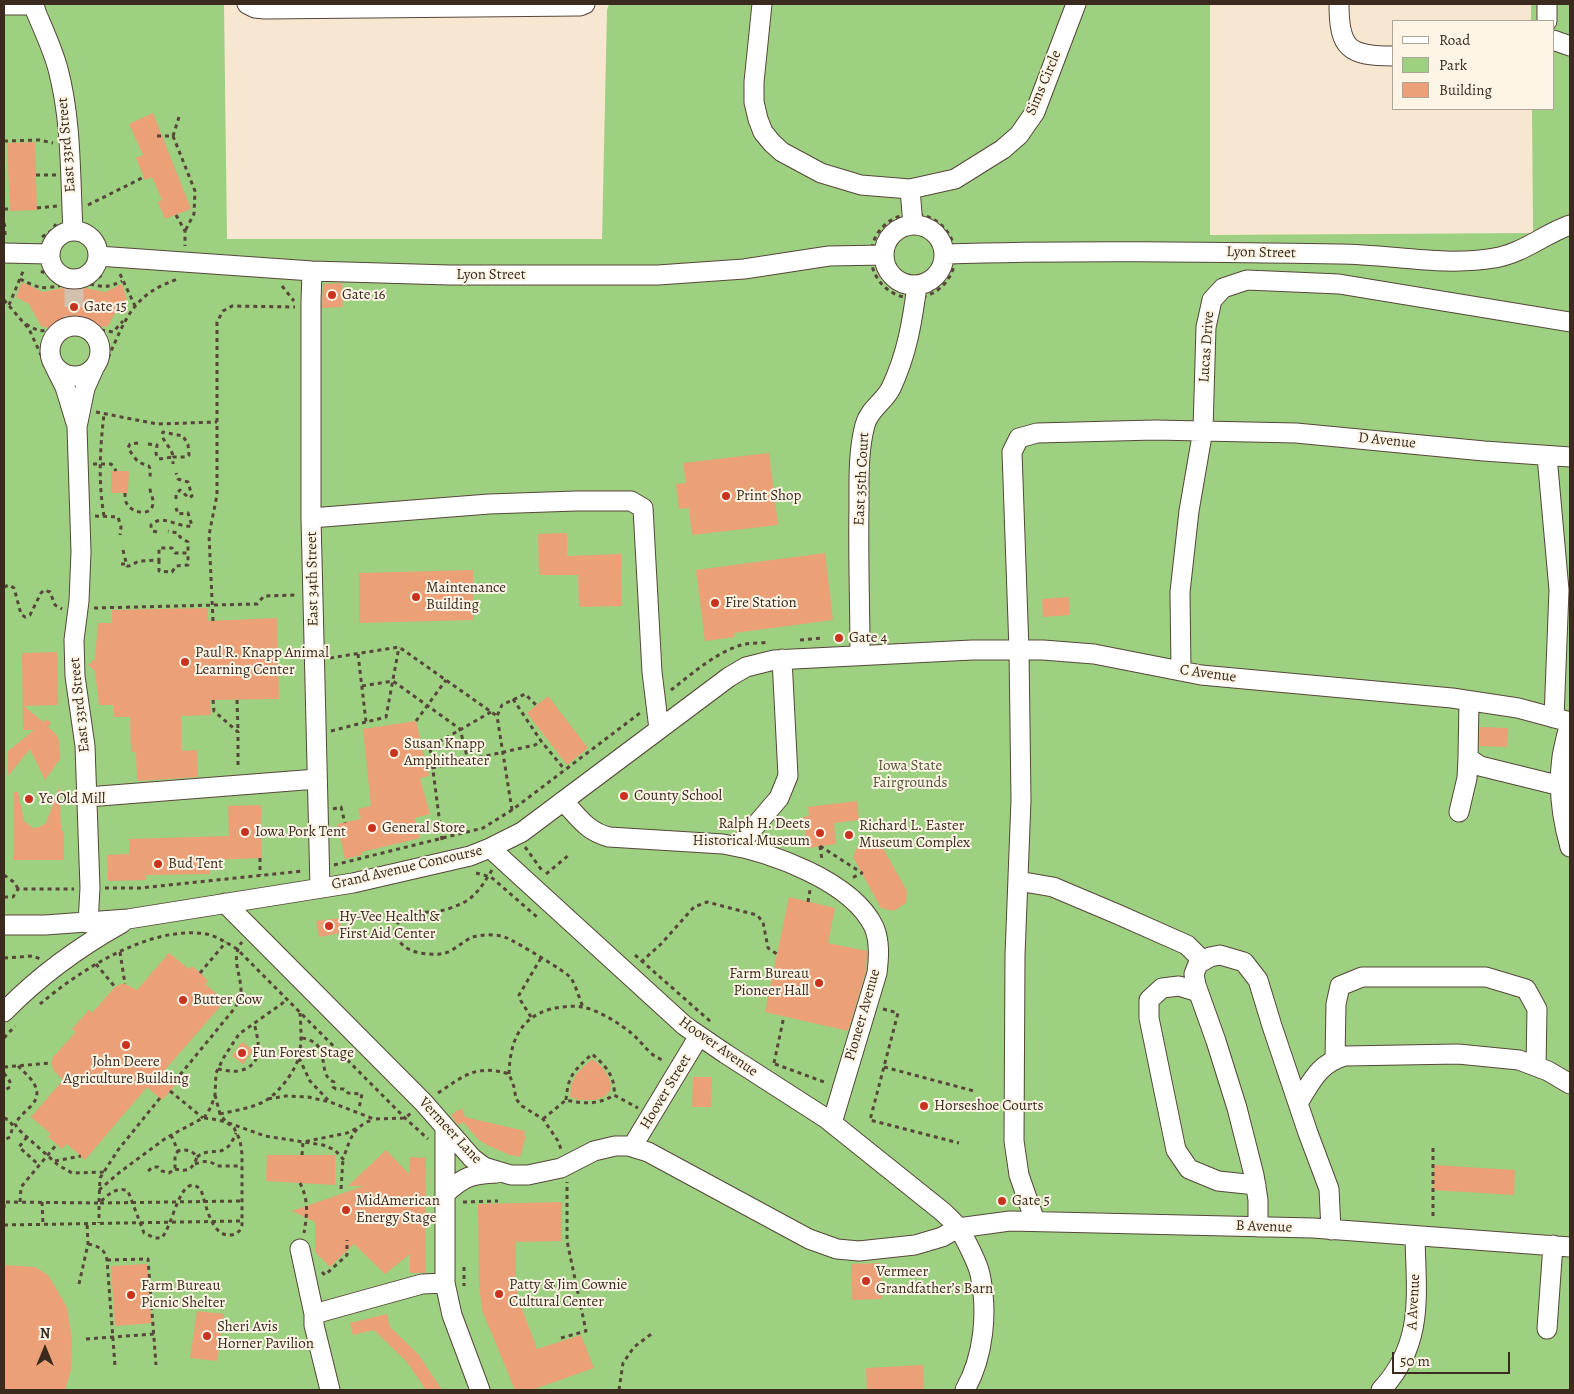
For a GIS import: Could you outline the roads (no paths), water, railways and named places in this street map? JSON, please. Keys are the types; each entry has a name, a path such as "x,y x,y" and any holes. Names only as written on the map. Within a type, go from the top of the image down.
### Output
{"street":[{"path":"4,5 34,4"},
{"name":"East 33rd Street","path":"34,4 58,69 65,105 69,136 60,209 73,230"},
{"path":"247,4 255,8 266,9 580,6 585,4"},
{"name":"Sims Circle","path":"762,4 755,64 754,102 763,132 782,152 821,173 861,185 910,189 955,178 1003,149 1019,135 1035,112 1076,4"},
{"path":"1339,4 1340,33 1347,45 1358,53 1371,56 1392,56"},
{"path":"1547,4 1547,20"},
{"path":"1554,40 1570,46"},
{"path":"910,189 912,220"},
{"path":"912,220 938,236 950,253 937,275 916,292 908,285 893,278 877,255 889,238 912,220"},
{"name":"Lyon Street","path":"950,253 1201,252 1344,254 1466,262 1497,258 1533,244 1570,225"},
{"path":"73,230 81,231 94,241 98,256 93,270 75,284 56,272 52,267 49,254 54,240 59,235 73,230"},
{"path":"6,241 49,254"},
{"name":"Lyon Street","path":"98,256 312,271 450,275 658,275 744,269 829,256 877,255"},
{"name":"East 34th Street","path":"312,271 311,518 320,888"},
{"name":"Lucas Drive","path":"1181,671 1180,592 1189,511 1203,430 1206,327 1212,300 1223,288 1247,280 1339,284 1570,322"},
{"name":"East 35th Court","path":"852,655 859,528 861,442 866,422 876,406 890,391 896,376 911,333 916,292"},
{"name":"East 33rd Street","path":"77,427 65,387 47,360 54,338 59,332 74,323 88,330 98,341 100,355 100,366 85,388 77,427 81,552 79,601 74,640 75,676 85,746 90,888 88,922"},
{"path":"47,360 64,374 72,376 80,376 100,366"},
{"name":"D Avenue","path":"1035,1221 1020,1176 1014,1141 1015,955 1022,800 1020,650 1012,452 1020,438 1036,432 1203,430 1296,432 1570,457"},
{"path":"1547,456 1559,590 1565,721 1562,757 1566,831 1570,847"},
{"path":"311,518 489,504 632,501 643,508 652,663 659,729"},
{"name":"C Avenue","path":"852,655 972,650 1043,650 1094,654 1201,675 1469,701 1518,708 1565,721"},
{"name":"Grand Avenue Concourse","path":"4,925 128,919 320,888 470,856 496,853 516,835 729,677 746,668 774,660 852,655"},
{"path":"738,846 779,798 788,776 782,659"},
{"path":"1459,812 1467,778 1469,701"},
{"path":"1468,758 1480,766 1564,796"},
{"path":"87,797 317,779"},
{"name":"Pioneer Avenue","path":"563,801 588,828 597,833 609,836 723,844 738,846 771,856 801,868 834,885 863,909 874,928 879,951 877,973 832,1123"},
{"name":"Hoover Avenue","path":"496,853 685,1026 832,1123 943,1212 958,1228 980,1272 983,1298 983,1331 977,1362 965,1390"},
{"path":"1018,882 1053,887 1117,914 1187,945 1203,961"},
{"name":"Vermeer Lane","path":"226,903 424,1102 472,1158 484,1167 511,1176 528,1175 562,1168 594,1151 615,1146 632,1147 648,1152 809,1239 837,1249 859,1251 915,1245 942,1237 958,1228"},
{"path":"12,1016 17,998 57,965 100,935 128,919"},
{"path":"1258,1227 1256,1185 1237,1108 1198,992 1194,974 1198,964 1220,955 1244,962 1258,980 1298,1103 1329,1189 1331,1230"},
{"path":"1335,1059 1336,1004 1340,986 1362,977 1486,977 1526,989 1537,1009 1536,1066"},
{"path":"1198,992 1179,986 1162,988 1149,1000 1148,1018 1176,1150 1189,1169 1218,1181 1256,1185"},
{"name":"Hoover Street","path":"632,1147 699,1036"},
{"path":"1298,1103 1318,1071 1335,1059 1345,1056 1458,1054 1519,1060 1548,1071 1570,1084"},
{"path":"445,1127 445,1283 452,1315 480,1390"},
{"path":"445,1194 458,1181 477,1174 502,1172"},
{"name":"B Avenue","path":"958,1228 1010,1221 1258,1227 1331,1230 1562,1246"},
{"name":"A Avenue","path":"1381,1390 1390,1381 1404,1359 1413,1336 1416,1310 1415,1236"},
{"path":"1547,1329 1562,1246"},
{"path":"300,1249 314,1314 314,1325 330,1390"},
{"path":"314,1314 422,1284 445,1283"}],"tunnel":[{"path":"74,288 74,320"}],"place":[{"name":"Gate 16","path":"332,295"},
{"name":"Gate 15","path":"74,307"},
{"name":"Print Shop","path":"726,496"},
{"name":"Maintenance Building","path":"416,597"},
{"name":"Fire Station","path":"715,603"},
{"name":"Gate 4","path":"839,638"},
{"name":"Paul R. Knapp Animal Learning Center","path":"185,662"},
{"name":"Susan Knapp Amphitheater","path":"394,753"},
{"name":"County School","path":"624,796"},
{"name":"Ye Old Mill","path":"29,799"},
{"name":"General Store","path":"372,828"},
{"name":"Iowa Pork Tent","path":"245,832"},
{"name":"Ralph H. Deets Historical Museum","path":"820,833"},
{"name":"Richard L. Easter Museum Complex","path":"849,835"},
{"name":"Bud Tent","path":"158,864"},
{"name":"Hy-Vee Health & First Aid Center","path":"329,926"},
{"name":"Farm Bureau Pioneer Hall","path":"819,983"},
{"name":"Butter Cow","path":"183,1000"},
{"name":"John Deere Agriculture Building","path":"126,1045"},
{"name":"Fun Forest Stage","path":"242,1053"},
{"name":"Horseshoe Courts","path":"924,1106"},
{"name":"Gate 5","path":"1002,1201"},
{"name":"MidAmerican Energy Stage","path":"346,1210"},
{"name":"Vermeer Grandfather’s Barn","path":"866,1281"},
{"name":"Patty & Jim Cownie Cultural Center","path":"499,1294"},
{"name":"Farm Bureau Picnic Shelter","path":"131,1295"},
{"name":"Sheri Avis Horner Pavilion","path":"207,1336"}],"park label":[{"name":"Iowa State Fairgrounds","path":"910,774"}]}
